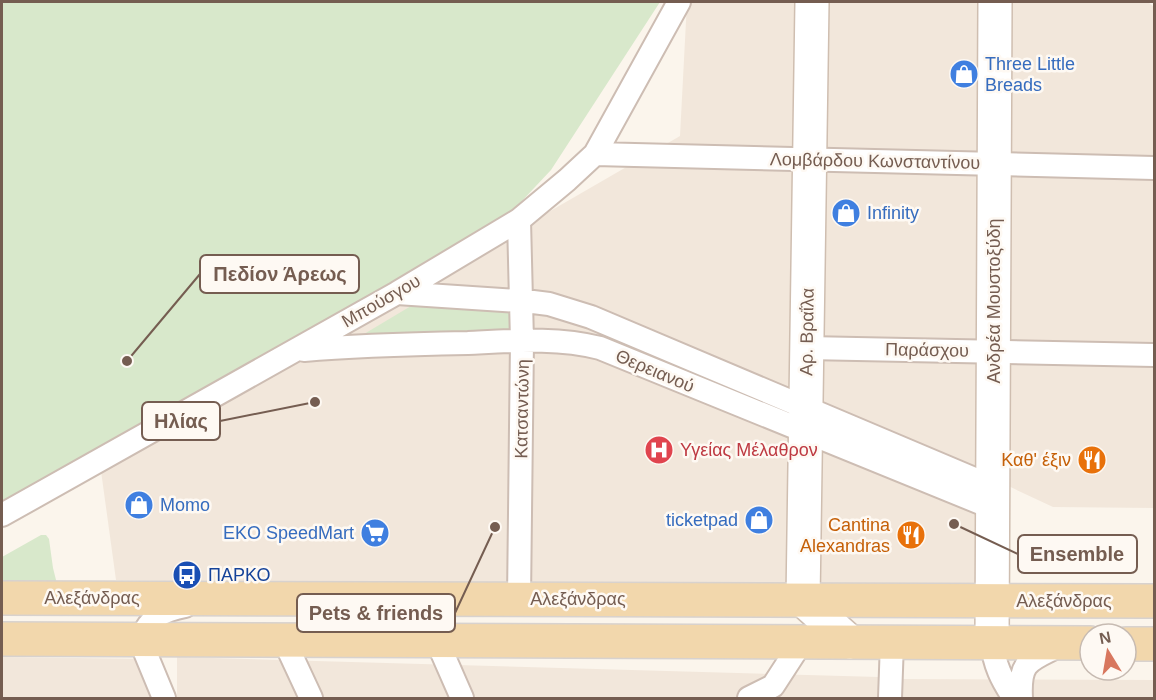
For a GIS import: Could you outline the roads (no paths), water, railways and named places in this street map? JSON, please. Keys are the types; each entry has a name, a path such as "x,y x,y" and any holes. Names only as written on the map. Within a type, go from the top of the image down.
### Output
{"main road":[{"name":"Αλεξάνδρας","path":"2,598 1155,600"},
{"path":"2,639 1077,643"},
{"path":"1138,644 1155,644"}],"street":[{"name":"Μπούσγου","path":"2,515 397,293 519,220 595,154 679,2"},
{"name":"Αρ. Βραΐλα","path":"803,600 812,2"},
{"name":"Ανδρέα Μουστοξύδη","path":"992,642 995,2"},
{"name":"Λομβάρδου Κωνσταντίνου","path":"595,154 1155,168"},
{"name":"Κατσαντώνη","path":"519,220 522,341 519,599"},
{"name":"Θερειανού","path":"397,293 549,304 591,317 806,421"},
{"name":"Θερειανού","path":"296,350 344,346 522,341 563,341 600,348 806,421 993,498"},
{"name":"Παράσχου","path":"807,348 1155,355"},
{"path":"164,699 140,640 147,625 158,614 176,608 228,598"},
{"path":"803,600 850,642"},
{"path":"284,640 311,699"},
{"path":"437,641 462,699"},
{"path":"749,699 773,686 804,642"},
{"path":"890,699 892,642"},
{"path":"992,642 997,668 1014,699"},
{"path":"1021,699 1020,677 1026,665 1077,643"}],"place":[{"name":"Three Little Breads","path":"964,74"},
{"name":"Infinity","path":"846,213"},
{"name":"Πεδίον Άρεως","path":"127,361"},
{"name":"Ηλίας","path":"315,402"},
{"name":"Υγείας Μέλαθρον","path":"659,450"},
{"name":"Καθ' έξιν","path":"1092,460"},
{"name":"Momo","path":"139,505"},
{"name":"ticketpad","path":"759,520"},
{"name":"Ensemble","path":"954,524"},
{"name":"Pets & friends","path":"495,527"},
{"name":"EKO SpeedMart","path":"375,533"},
{"name":"Cantina Alexandras","path":"911,535"},
{"name":"ΠΑΡΚΟ","path":"187,575"}]}
